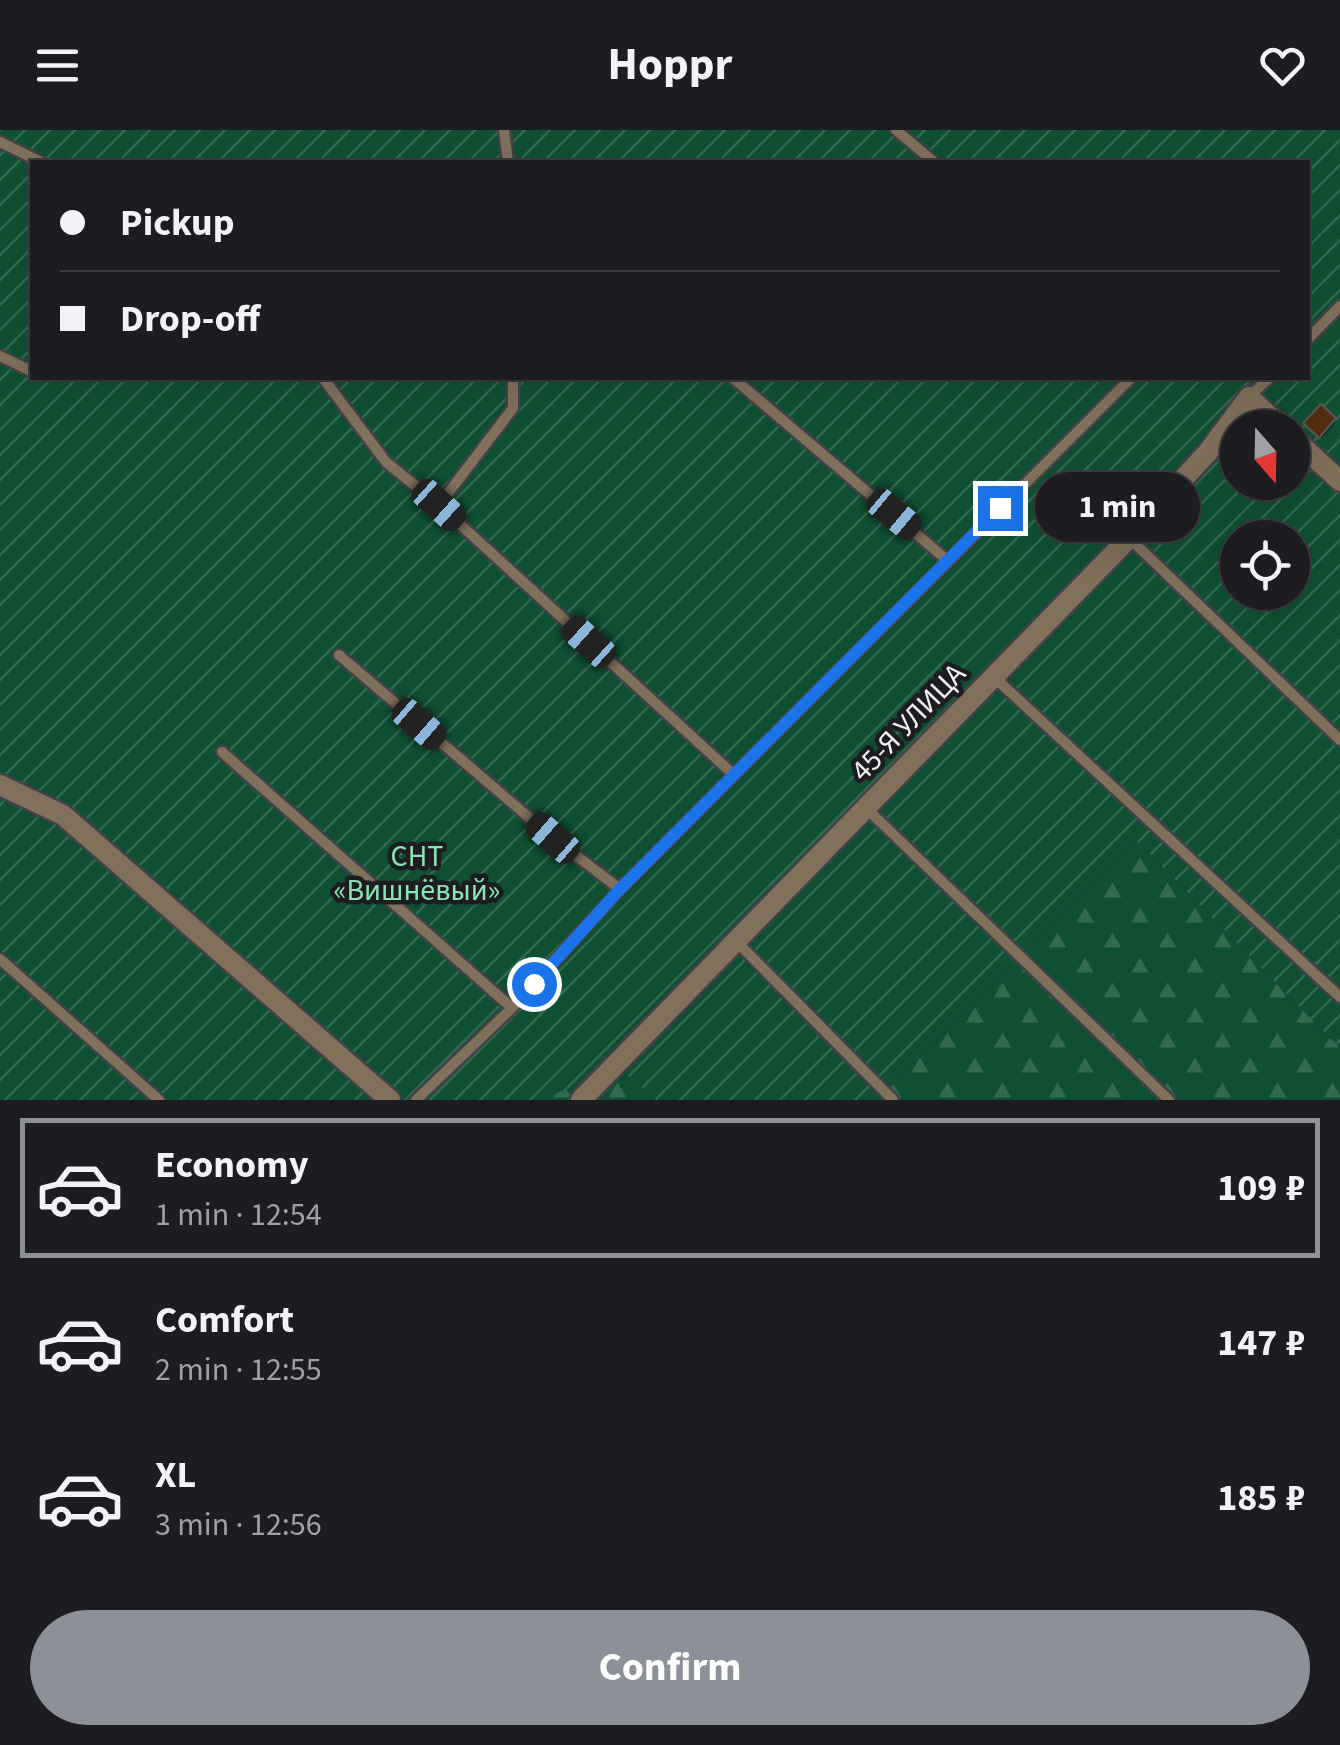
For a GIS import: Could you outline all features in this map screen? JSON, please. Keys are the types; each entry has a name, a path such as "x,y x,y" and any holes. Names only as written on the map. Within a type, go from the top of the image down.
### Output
{"street":[{"path":"1250,397 1263,410"},
{"name":"45-Я УЛИЦА","path":"581,1100 1129,538 1208,452 1250,397"},
{"path":"1310,454 1340,481"},
{"path":"0,784 62,815 390,1100"}],"lane":[{"path":"504,130 508,160"},
{"path":"896,130 932,160"},
{"path":"0,142 37,160"},
{"path":"1310,336 1340,306"},
{"path":"0,356 29,370"},
{"path":"325,380 386,462 439,505 734,775"},
{"path":"439,505 513,408 513,380"},
{"path":"735,380 947,560"},
{"path":"416,1100 512,1008 620,889 1128,380"},
{"name":"45-Я УЛИЦА","path":"1250,397 1267,380"},
{"path":"1129,538 1340,740"},
{"path":"339,654 553,838 620,889"},
{"path":"994,677 1340,997"},
{"path":"222,752 512,1008"},
{"path":"866,808 1169,1100"},
{"path":"736,941 893,1100"},
{"path":"0,959 160,1100"}],"green space":[{"name":"СНТ «Вишнёвый»","path":"0,130 1340,130 1340,1048 1135,839 878,1100 656,1100 619,1067 540,1100 0,1100"},
{"path":"1135,839 1340,1048 1340,1100 878,1100"},
{"path":"619,1066 656,1100 540,1100"}],"building":[{"path":"1321,404 1336,418 1319,438 1310,430 1310,416"}],"route":[{"path":"534,984 620,889 1000,508"}]}
